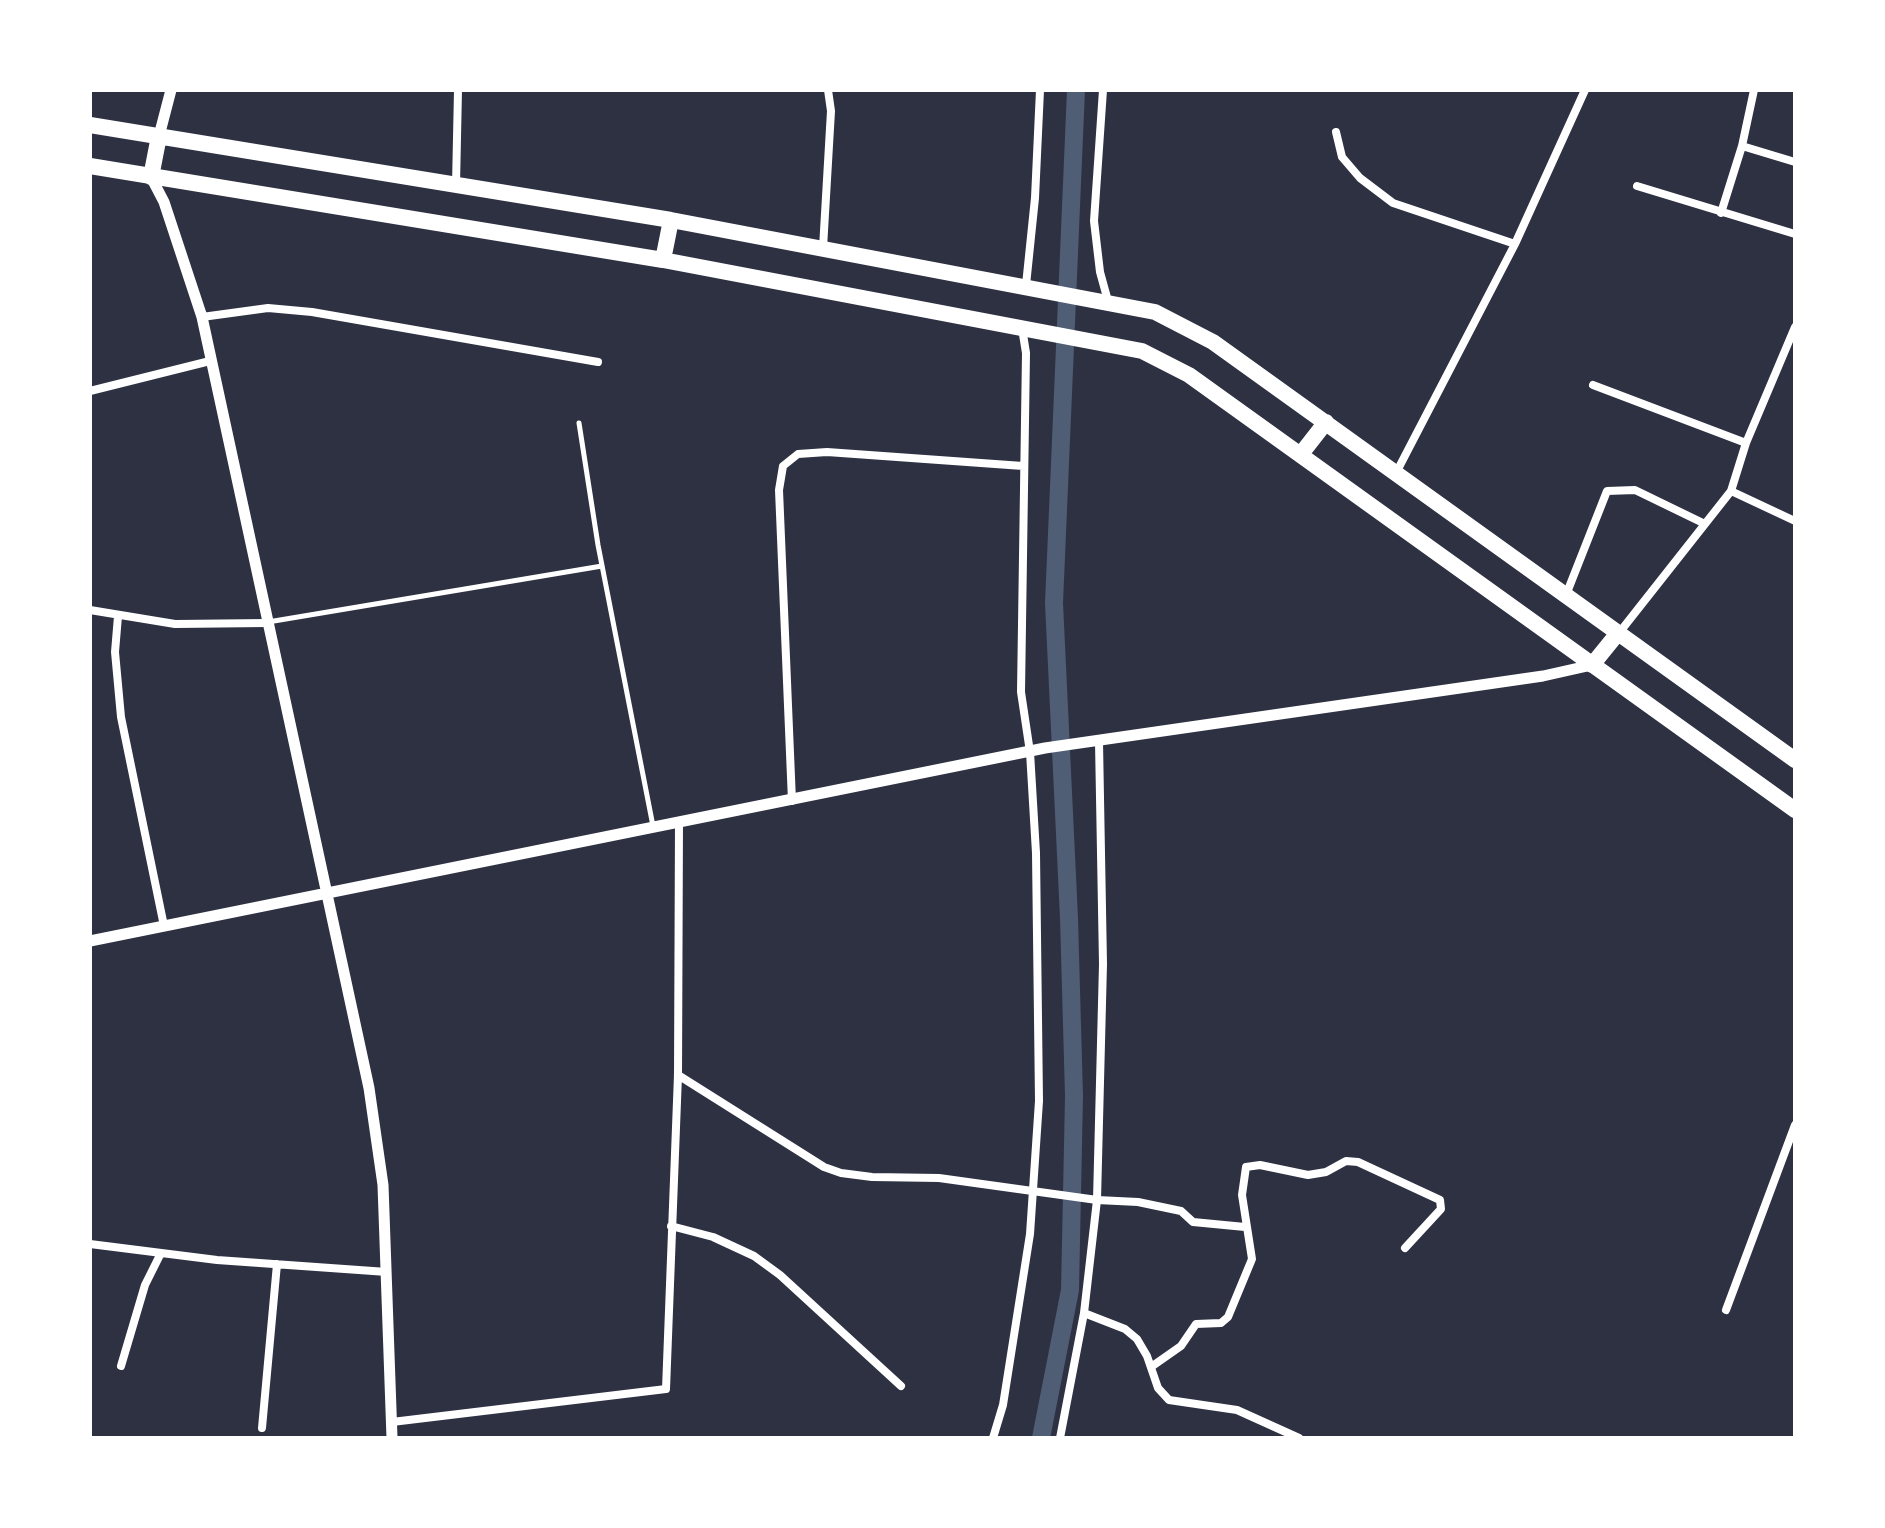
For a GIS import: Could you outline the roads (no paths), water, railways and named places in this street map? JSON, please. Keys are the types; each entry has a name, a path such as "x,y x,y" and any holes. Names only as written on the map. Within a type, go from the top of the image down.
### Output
{"highway":[{"path":"90,125 671,220 1033,286 1155,312 1213,342 1795,760"},
{"path":"151,177 159,136"},
{"path":"90,166 663,260 1082,337 1142,351 1189,375 1795,810"},
{"path":"663,260 671,220"},
{"path":"1301,454 1326,422"},
{"path":"1592,665 1618,633"}],"street":[{"path":"159,136 171,90"},
{"path":"823,248 831,111 828,90"},
{"path":"1033,286 1040,90"},
{"path":"1103,90 1094,221 1100,272 1108,301"},
{"path":"1396,473 1515,244 1585,90"},
{"path":"1721,213 1742,146 1754,90"},
{"path":"455,91 456,185"},
{"path":"1336,132 1342,157 1360,178 1393,203 1515,244"},
{"path":"1742,146 1795,162"},
{"path":"151,177 164,202 202,317 328,892 377,1135 387,1272 392,1438"},
{"path":"1637,186 1795,234"},
{"path":"202,317 268,308 312,312 598,362"},
{"path":"993,1438 1005,1392 1036,1190 1039,1101 1036,853 1030,752 1021,692 1026,327"},
{"path":"1618,633 1731,491 1746,443 1795,327"},
{"path":"90,391 210,361"},
{"path":"1593,385 1746,443"},
{"path":"792,802 779,490 783,466 798,454 827,452 1023,466"},
{"path":"1566,595 1607,491 1635,490 1703,523"},
{"path":"1731,491 1795,521"},
{"path":"90,610 175,624 267,623"},
{"path":"118,616 115,652 121,717 164,926"},
{"path":"90,941 792,802 1045,748 1556,674 1592,665"},
{"path":"1060,1438 1084,1313 1095,1199 1103,964 1094,743"},
{"path":"392,1422 666,1389 678,1075 679,822"},
{"path":"678,1075 814,1161 841,1173 872,1177 939,1178 1138,1202 1181,1211 1193,1222 1245,1227"},
{"path":"1726,1310 1795,1125"},
{"path":"1151,1367 1181,1346 1196,1324 1221,1323 1228,1317 1252,1259 1245,1227 1242,1183 1246,1167 1260,1165 1308,1175 1326,1172 1346,1161 1358,1162 1441,1202 1441,1209 1405,1248"},
{"path":"671,1226 713,1237 754,1256 780,1275 901,1386"},
{"path":"90,1244 160,1255 387,1272"},
{"path":"121,1366 145,1285 160,1255"},
{"path":"262,1428 277,1264"},
{"path":"1084,1313 1129,1332 1142,1346 1158,1388 1169,1400 1237,1410 1299,1438"}],"lane":[{"path":"579,423 602,566 654,827"},
{"path":"267,623 602,566"}],"waterway":[{"path":"1041,1438 1070,1290 1074,1096 1054,603 1076,90"}]}
